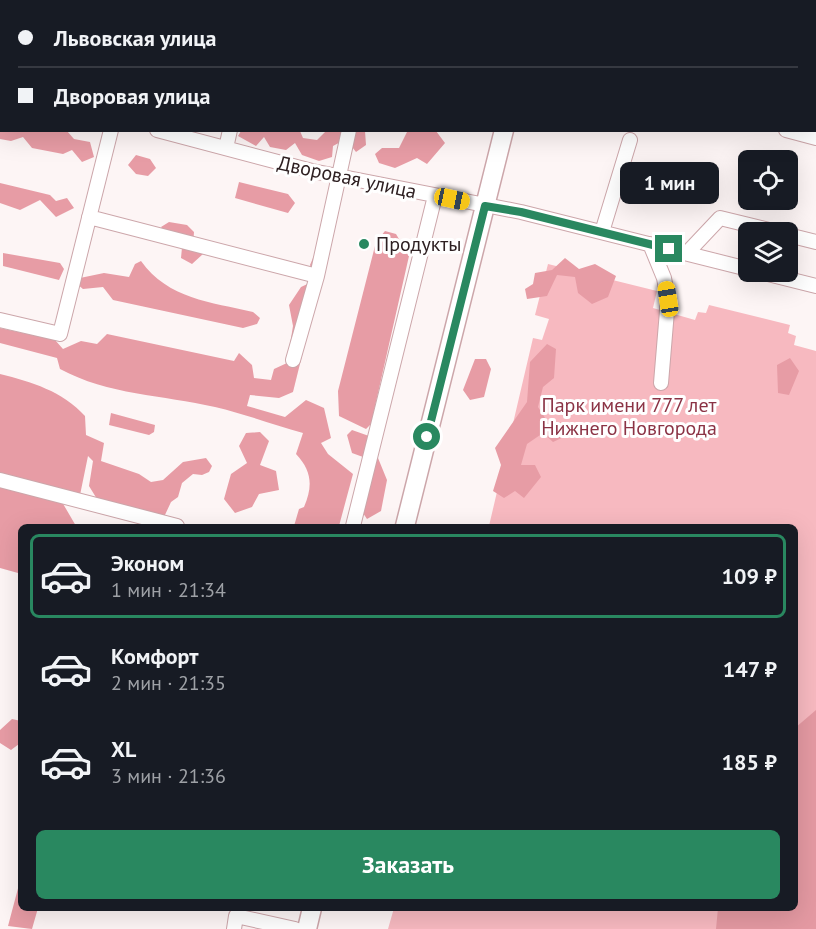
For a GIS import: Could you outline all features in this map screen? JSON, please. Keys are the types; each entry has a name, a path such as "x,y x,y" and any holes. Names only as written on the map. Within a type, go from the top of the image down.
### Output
{"main road":[{"path":"406,524 504,132"},
{"path":"307,929 311,911"}],"street":[{"path":"0,320 60,334 110,132"},
{"name":"Дворовая улица","path":"166,132 339,176 602,232 738,266"},
{"path":"226,148 230,132"},
{"path":"293,360 317,276 350,132"},
{"path":"794,132 816,138"},
{"path":"602,232 630,140"},
{"path":"353,524 435,196"},
{"path":"89,217 317,276"},
{"path":"687,253 720,218 738,222"},
{"path":"798,238 816,242"},
{"path":"651,244 664,278 668,299 661,383"},
{"path":"798,282 816,286"},
{"path":"0,480 169,524"},
{"path":"234,929 236,916 266,926 295,929"}],"green space":[{"name":"Парк имени 777 лет Нижнего Новгорода","path":"548,264 657,291 653,308 695,320 698,312 706,313 709,305 790,325 788,333 796,336 794,345 816,351 816,929 388,929 393,911 798,911 798,524 489,524 533,338 542,340 549,319 535,315"}],"shaded area":[{"path":"0,132 68,132 74,139 90,142 94,157 82,162 72,150 63,154 32,148 23,137 11,141 0,139"},
{"path":"240,132 300,132 303,138 317,140 325,132 365,132 366,145 356,152 346,139 333,146 332,157 319,161 302,155 295,143 286,150 270,147 264,137 256,146 238,136"},
{"path":"407,132 437,132 445,143 427,164 417,158 395,168 379,163 375,154 382,148 399,148"},
{"path":"136,155 150,159 156,168 148,176 136,174 128,165"},
{"path":"239,182 288,194 295,203 288,213 235,198"},
{"path":"0,183 50,195 56,201 67,198 74,208 56,217 40,200 20,210 0,203"},
{"path":"169,222 187,225 194,232 193,246 203,254 192,264 181,258 183,237 166,234 161,227"},
{"path":"385,231 396,234 409,256 371,424 366,429 339,416 338,391 376,242"},
{"path":"329,247 293,392 279,398 250,395 247,406 285,417 306,400 324,408 331,438 321,443 328,454 353,474 340,524 295,524 299,509 304,507 310,485 305,466 296,454 303,433 215,407 97,384 60,369 57,358 0,343 0,328 55,340 63,349 81,341 97,344 107,334 234,361 239,353 252,365 254,378 271,380 274,369 287,363 293,326 289,305 301,287 316,280 310,265 316,251"},
{"path":"3,253 60,263 64,269 59,280 3,266"},
{"path":"565,258 579,269 595,264 616,276 608,297 592,304 578,293 575,277 557,275 547,296 527,299 525,289 533,284 535,273 552,270"},
{"path":"141,261 164,284 191,297 253,312 260,318 257,324 243,328 113,300 103,287 83,289 77,284 80,278 104,273 129,277 135,264"},
{"path":"547,344 556,349 554,378 543,387 538,407 549,424 565,422 566,436 553,442 543,433 527,444 521,465 535,465 541,477 524,498 515,491 504,498 493,491 501,465 495,448 527,402 530,362"},
{"path":"790,358 799,371 789,395 778,393 777,365"},
{"path":"475,359 486,359 491,369 484,397 470,400 463,390"},
{"path":"0,374 46,389 76,407 85,416 86,435 104,443 101,461 139,474 151,482 163,480 183,462 206,458 212,466 209,472 202,475 193,474 182,483 178,497 171,502 164,517 97,499 89,486 93,461 88,456 80,495 0,476"},
{"path":"111,413 155,425 154,432 149,435 109,425"},
{"path":"352,430 369,436 387,480 381,511 367,519 357,504 364,466 363,457 352,453 347,435"},
{"path":"260,432 269,441 260,465 276,471 279,490 259,494 252,507 235,513 224,499 231,474 247,463 239,446 246,433"},
{"path":"0,484 62,502 75,524 18,524 18,573 0,568"},
{"path":"816,710 816,929 716,929 718,911 798,911 798,725"},
{"path":"12,719 18,720 18,745 11,750 0,743 0,730"},
{"path":"18,888 18,911 37,911 32,929 8,926"}],"place":[{"name":"Продукты","path":"364,244"}],"route":[{"path":"427,437 485,206 521,212 669,249"}]}
